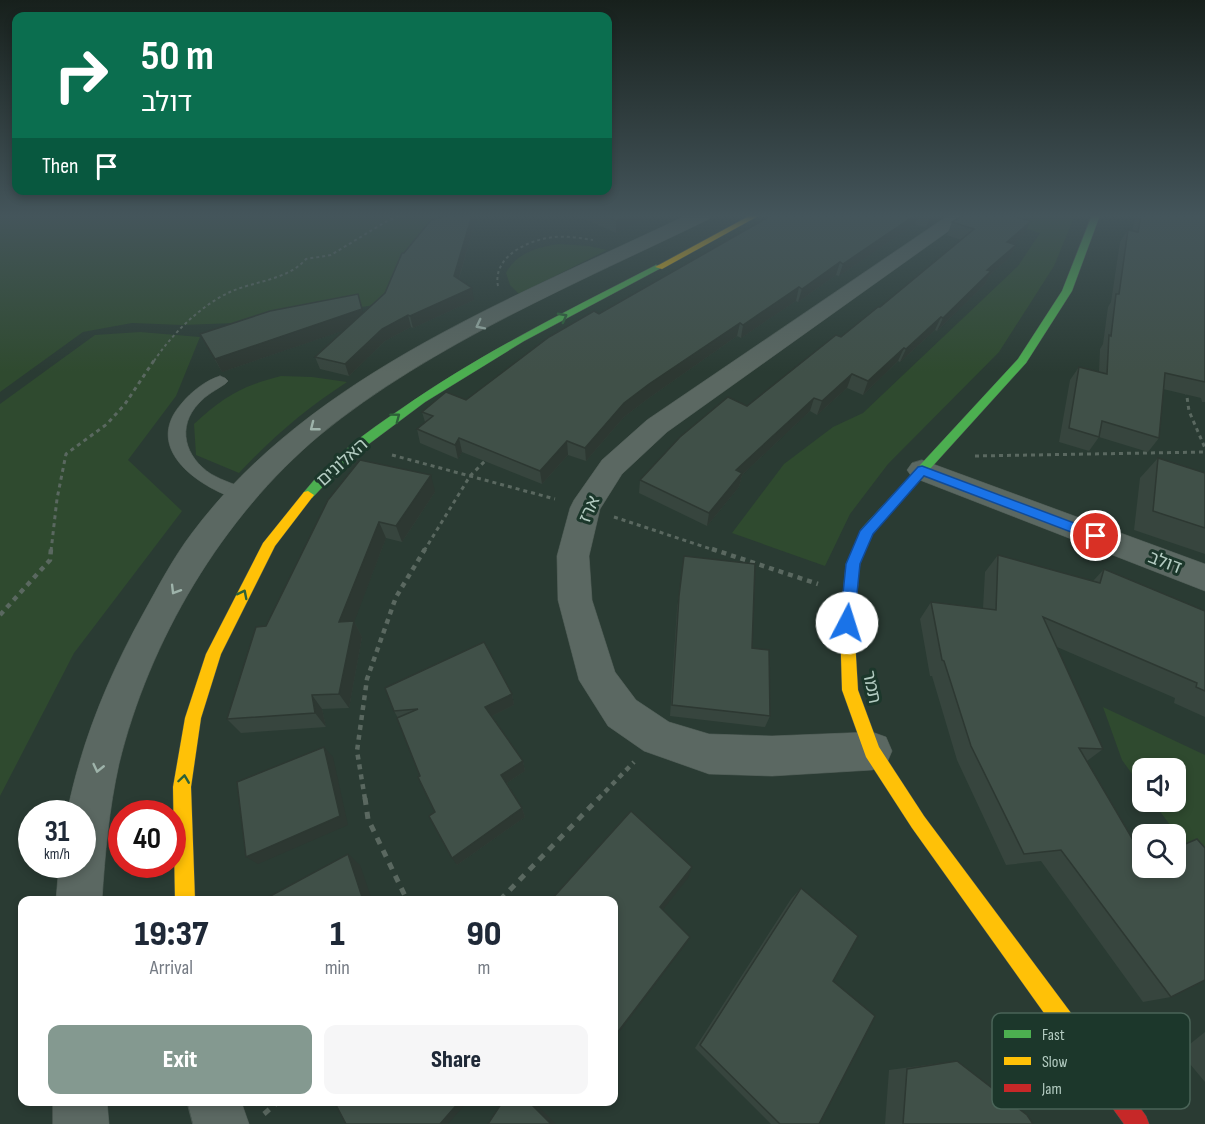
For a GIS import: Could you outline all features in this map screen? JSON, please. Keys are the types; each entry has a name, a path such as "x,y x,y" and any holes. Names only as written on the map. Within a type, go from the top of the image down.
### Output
{"street":[{"path":"90,800 107,731 138,656 209,534 262,473 312,428 431,351 595,267"},
{"name":"האלונים","path":"185,896 182,787 193,718 214,654 270,543 314,488 356,446 413,404 465,370 658,267"},
{"name":"ארז","path":"872,751 772,756 710,753 658,738 622,713 598,680 575,600 573,556 585,508 612,467 657,426 885,267"},
{"name":"תמר","path":"1057,1013 918,822 872,751 850,690 847,623 853,564 867,531 1022,361 1048,324 1067,291 1076,267"},
{"name":"דולב","path":"928,464 1205,578"},
{"path":"79,896 81,878"},
{"path":"80,1106 81,1124"},
{"name":"תמר","path":"1127,1109 1138,1124"}],"lane":[{"path":"220,381 192,401 178,422 176,444 184,459 205,477 243,495"}],"path":[{"path":"0,615 50,560 57,499 66,454 107,424 119,411 167,342 209,304 230,292 281,275 296,267"},
{"path":"497,267 495,278 498,287 522,304"},
{"path":"1186,390 1189,411 1205,448"},
{"path":"405,896 369,819 357,751 367,679 396,597 470,476 495,451"},
{"path":"928,464 1205,452"},
{"path":"504,896 658,738"},
{"path":"232,1114 261,1106"}],"green space":[{"path":"0,267 420,267 381,304 265,322 182,325 132,323 83,332 0,392"},
{"path":"509,267 572,267 519,294 510,285 506,273"},
{"path":"1016,267 1053,267 999,352 888,464 850,514 825,566 732,533 784,464 833,427 863,413"},
{"path":"140,332 200,337 176,396 128,460 182,511 74,653 0,796 0,404 95,335"},
{"path":"281,376 312,377 347,382 290,424 239,473 196,455 194,424 214,407 244,388"},
{"path":"1103,707 1205,755 1205,865 1186,844 1186,824 1169,824 1160,812 1186,812 1186,758 1132,758 1132,774 1122,760"}],"building":[{"path":"396,267 457,267 454,276 472,288 408,315 382,329 345,364 315,357 385,293"},
{"path":"680,267 832,267 743,325 740,323 649,384 624,403 585,448 567,441 540,471 459,438 455,445 417,429 433,416 422,412 446,392 466,400 549,337 594,311 599,314"},
{"path":"928,267 990,267 987,270 991,271 943,318 941,317 906,349 904,348 868,381 852,374 822,401 814,398 736,470 742,473 709,513 640,480 680,437 728,397 747,406 836,335 841,337"},
{"path":"1123,267 1205,267 1205,382 1165,373 1159,438 1102,421 1099,437 1069,428 1079,367 1107,374 1109,335 1111,336 1116,294 1119,294"},
{"path":"358,294 362,309 215,359 200,334 270,311"},
{"path":"1158,458 1205,473 1205,528 1153,511"},
{"path":"360,460 431,475 396,526 379,522 339,622 354,621 339,694 312,695 315,713 227,719 256,627 266,626 328,500"},
{"path":"998,555 1100,583 1104,569 1205,611 1205,691 1196,687 1197,683 1043,617 1103,749 1079,748 1132,838 1132,878 1186,878 1186,844 1197,839 1205,848 1205,980 1171,997 1061,850 1024,854 971,746 942,660 931,602 996,610"},
{"path":"684,556 755,564 752,648 769,650 770,716 672,705"},
{"path":"484,642 512,694 485,707 523,761 501,775 522,808 452,858 429,816 435,812 418,777 420,776 397,718 418,709 394,711 385,688"},
{"path":"324,747 340,816 246,857 237,782"},
{"path":"631,811 692,867 660,907 690,937 618,1032 618,896 555,896"},
{"path":"348,854 362,896 270,896"},
{"path":"801,888 858,936 833,981 875,1016 819,1124 780,1124 700,1045"},
{"path":"957,1061 992,1088 992,1109 1019,1109 1033,1124 903,1124 907,1069"},
{"path":"337,1106 456,1106 440,1124 346,1124"},
{"path":"500,1106 533,1106 551,1124 488,1124"}],"traffic: fast":[{"path":"308,495 326,474 378,430 454,378 521,339 658,267"},
{"path":"851,584 853,564 867,531 1022,361 1067,291 1076,267"}],"traffic: slow":[{"path":"185,896 182,787 193,718 214,654 270,543 308,495"},
{"path":"851,584 847,623 850,690 872,751 918,822 1057,1013"}],"traffic: jam":[{"path":"1127,1109 1138,1124"}],"route":[{"path":"847,623 853,564 867,531 922,470 1096,536"}]}
